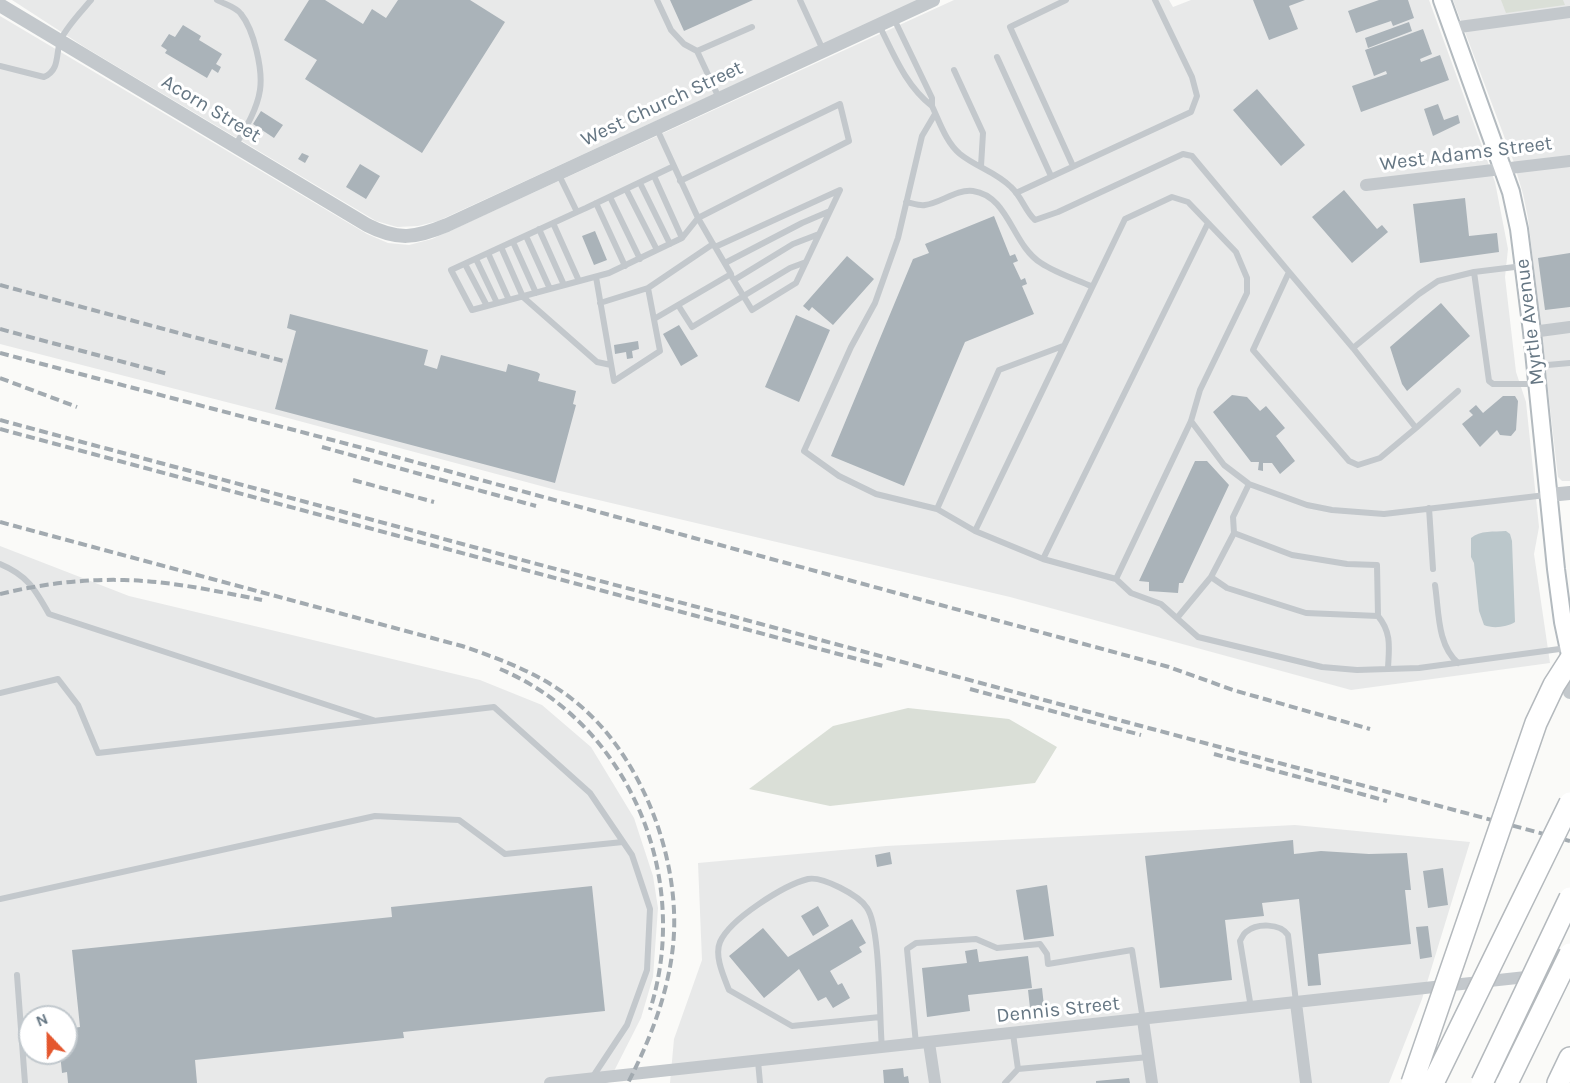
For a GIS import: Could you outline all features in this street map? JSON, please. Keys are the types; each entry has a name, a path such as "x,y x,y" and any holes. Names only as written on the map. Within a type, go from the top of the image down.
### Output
{"highway":[{"path":"1412,1083 1536,723 1570,656"},
{"path":"1433,1083 1570,803"},
{"path":"1482,1083 1570,898"},
{"path":"1507,1083 1570,954"},
{"path":"1558,1083 1570,1058"}],"main road":[{"name":"Myrtle Avenue","path":"1442,0 1511,192 1532,332 1556,569 1570,656"}],"street":[{"name":"West Church Street","path":"405,237 432,231 933,0"},
{"name":"Acorn Street","path":"0,5 367,225 392,236 405,237"},
{"path":"1452,28 1570,12"},
{"name":"West Adams Street","path":"1366,185 1570,161"},
{"path":"1532,332 1570,327"},
{"path":"1549,495 1570,492"},
{"name":"Myrtle Avenue","path":"1570,656 1568,674 1570,692"},
{"name":"Dennis Street","path":"550,1083 1570,973"},
{"path":"1296,1003 1306,1083"},
{"path":"1143,1020 1152,1083"},
{"path":"929,1043 935,1083"}],"lane":[{"path":"0,66 44,77 49,75 57,62 60,41 91,0"},
{"path":"217,0 240,12 253,36 260,70 260,90 252,114 235,146"},
{"path":"657,0 671,30 684,44 697,51 720,99"},
{"path":"800,0 824,51"},
{"path":"1066,0 1010,27 1073,166"},
{"path":"1016,193 1191,112 1197,96 1192,77 1155,0"},
{"path":"894,18 932,98 935,114 949,142 961,155 995,174 1016,193 1035,220 1058,212 1183,154 1192,156 1353,348 1416,428"},
{"path":"879,25 905,76 922,99 932,106"},
{"path":"697,51 752,27"},
{"path":"997,57 1051,176"},
{"path":"954,70 983,133 981,166"},
{"path":"674,166 451,270 472,310 609,273 682,238 698,218 849,141 840,104 680,181"},
{"path":"935,114 922,136 898,238 875,303 851,347 804,451 839,476 876,494 937,509 975,531 1043,560 1116,579 1131,593 1161,604 1198,637 1322,667 1357,670 1419,668 1458,663 1570,656"},
{"path":"600,303 648,288 714,245 840,190 796,283 752,310 730,274 725,263 714,245 698,218 657,128"},
{"path":"558,173 577,212"},
{"path":"654,176 682,238"},
{"path":"640,183 670,244"},
{"path":"626,189 657,250"},
{"path":"906,202 924,205 950,195 972,191 986,196 998,204 1021,244 1041,263 1091,286"},
{"path":"610,197 640,259"},
{"path":"975,531 1125,219 1172,197 1188,202 1236,252 1247,279 1247,293 1200,390 1191,421 1116,579"},
{"path":"596,203 625,266"},
{"path":"725,263 830,211"},
{"path":"552,223 579,281"},
{"path":"1043,560 1208,223"},
{"path":"539,230 564,285"},
{"path":"734,280 793,244 819,234"},
{"path":"526,236 550,289"},
{"path":"513,242 536,293"},
{"path":"501,247 523,297 597,362 611,364"},
{"path":"488,253 509,300"},
{"path":"476,259 497,303"},
{"path":"678,305 692,327 790,268 806,262"},
{"path":"465,264 487,306"},
{"path":"1353,348 1438,281 1474,272 1523,266"},
{"path":"1289,272 1253,350 1349,461 1358,465 1380,458 1458,391"},
{"path":"1474,272 1489,381 1493,384 1537,384"},
{"path":"654,319 730,274"},
{"path":"596,277 614,381 660,351 648,288"},
{"path":"937,509 999,370 1063,346"},
{"path":"1535,366 1570,363"},
{"path":"1191,421 1224,465 1249,484 1307,505 1332,510 1384,514 1549,495"},
{"path":"1177,618 1211,577 1234,533 1233,517 1249,484"},
{"path":"1429,508 1432,569"},
{"path":"1234,533 1292,555 1347,564 1377,565 1378,616 1388,629 1389,635 1388,668"},
{"path":"0,564 16,570 33,586 49,614 377,721"},
{"path":"1211,577 1227,588 1306,613 1378,616"},
{"path":"1435,585 1444,642 1450,656 1458,663"},
{"path":"0,693 58,679 78,705 98,753 494,707 590,793 632,855 650,909 647,970 627,1025 591,1078"},
{"path":"0,899 375,816 459,820 505,854 623,842"},
{"path":"880,1017 792,1026 729,990 719,962 719,942 736,922 768,897 810,878 839,886 867,907 875,928 882,1048"},
{"path":"1251,1008 1240,941 1246,932 1258,927 1276,926 1284,929 1288,934 1296,1003"},
{"path":"916,1045 907,949 916,943 976,939 997,948 1040,944 1047,954 1048,963 1132,950 1143,1020"},
{"path":"17,975 25,1083"},
{"path":"1013,1034 1018,1069"},
{"path":"1005,1083 1018,1069 1149,1057"},
{"path":"758,1061 760,1083"}],"shaded area":[{"path":"12,0 919,0 438,221 418,226 397,227 376,221 86,48"},
{"path":"954,0 1169,0 1173,7 1191,0 1429,0 1495,182 1508,249 1505,277 1516,372 1526,402 1539,527 1534,554 1550,663 1351,690 1010,597 556,490 0,344 0,16 367,234 388,243 409,245 432,239"},
{"path":"1453,0 1570,0 1570,481 1562,481 1558,477 1528,218 1523,194 1513,160"},
{"path":"1501,0 1563,0 1565,5 1506,13"},
{"path":"1506,531 1510,534 1512,541 1515,622 1492,627 1484,625 1479,611 1474,563 1471,557 1471,538 1483,533"},
{"path":"0,546 129,596 480,680 542,705 591,747 634,818 653,876 658,908 653,977 641,1018 608,1083 0,1083"},
{"path":"908,708 1009,719 1057,747 1035,783 830,806 749,789 833,726"},
{"path":"1295,825 1470,842 1422,999 1389,1083 670,1083 674,1039 702,960 698,863 886,846"}],"building":[{"path":"309,0 325,0 363,24 372,9 386,18 398,0 470,0 505,22 422,153 305,79 317,60 284,40"},
{"path":"670,0 753,0 684,31"},
{"path":"1253,0 1305,0 1289,6 1298,29 1269,40"},
{"path":"1379,0 1408,0 1414,18 1393,26 1391,21 1356,33 1348,11"},
{"path":"1409,22 1412,31 1368,48 1365,38"},
{"path":"183,25 201,36 199,40 222,54 216,64 221,67 218,73 212,69 207,78 165,53 167,50 161,46 169,34 175,37"},
{"path":"1423,29 1432,54 1420,59 1421,62 1440,55 1449,80 1361,112 1352,86 1387,74 1386,71 1374,76 1365,50"},
{"path":"1257,89 1305,145 1281,166 1233,110"},
{"path":"1438,104 1444,120 1458,115 1460,123 1433,136 1424,109"},
{"path":"261,111 283,125 274,138 253,124"},
{"path":"302,153 309,156 305,163 298,159"},
{"path":"360,164 380,176 366,199 346,187"},
{"path":"1344,190 1377,229 1382,225 1388,232 1352,263 1312,217"},
{"path":"1465,198 1469,236 1497,233 1499,252 1420,263 1413,204"},
{"path":"994,216 1010,256 1015,254 1018,261 1013,263 1021,280 1025,278 1027,284 1022,286 1034,314 965,342 904,486 831,456 913,259 929,253 925,244"},
{"path":"595,231 607,260 594,265 582,236"},
{"path":"1570,253 1570,307 1545,310 1538,258"},
{"path":"847,256 874,279 833,325 812,307 809,311 803,306"},
{"path":"1441,303 1470,336 1407,391 1402,384 1390,347"},
{"path":"290,314 428,350 424,365 437,369 441,355 506,372 508,364 537,372 540,374 538,381 576,391 573,404 576,405 555,483 275,409 296,331 287,328"},
{"path":"796,315 830,330 799,402 765,387"},
{"path":"679,325 698,356 681,366 663,334"},
{"path":"638,341 639,349 632,351 633,358 627,359 626,352 615,354 614,345"},
{"path":"1232,395 1247,397 1260,411 1266,406 1285,428 1276,436 1295,461 1280,474 1272,463 1263,463 1263,471 1258,470 1259,462 1251,462 1213,412"},
{"path":"1503,396 1515,396 1518,401 1516,430 1511,436 1500,435 1497,430 1480,447 1462,424 1473,415 1469,411 1476,405 1483,413"},
{"path":"1195,461 1207,461 1229,485 1183,583 1179,583 1178,593 1149,591 1149,582 1139,581"},
{"path":"1293,840 1294,854 1321,851 1369,854 1407,853 1411,890 1405,890 1411,944 1318,954 1321,985 1308,986 1299,899 1262,903 1264,916 1225,920 1232,980 1160,988 1145,856"},
{"path":"890,852 892,864 877,867 875,855"},
{"path":"1443,868 1448,905 1428,908 1423,871"},
{"path":"1047,885 1054,936 1024,940 1016,890"},
{"path":"592,886 605,1011 403,1032 404,1038 195,1060 197,1083 68,1083 67,1072 62,1073 61,1065 78,1065 78,1027 80,1027 72,950 392,917 391,907"},
{"path":"818,906 829,926 813,936 801,916"},
{"path":"852,919 866,943 859,947 862,952 830,971 838,985 842,983 850,998 833,1008 826,997 818,1001 799,969 764,998 729,956 763,928 788,957"},
{"path":"1428,926 1432,957 1420,959 1416,927"},
{"path":"977,949 979,962 1028,956 1032,988 968,995 970,1011 927,1017 922,968 967,963 965,951"},
{"path":"1042,988 1045,1015 1031,1017 1028,990"},
{"path":"903,1068 904,1077 908,1076 909,1083 884,1083 883,1070"},
{"path":"1129,1078 1130,1083 1096,1083 1096,1081"}],"railway":[{"path":"0,285 287,362"},
{"path":"0,329 168,374"},
{"path":"0,353 378,452 1169,667 1233,690 1370,729"},
{"path":"0,378 77,407"},
{"path":"0,420 1570,841"},
{"path":"0,429 883,666"},
{"path":"322,447 536,506"},
{"path":"353,480 434,502"},
{"path":"0,522 462,646 533,674 572,699 597,721 637,778 652,810 671,879 674,913 673,946 667,982 651,1033 628,1083"},
{"path":"0,594 62,583 124,580 176,584 262,600"},
{"path":"500,669 545,694 584,727 616,766 640,811 655,859 663,909 661,960 650,1010"},
{"path":"970,689 1141,735"},
{"path":"1214,754 1387,801"}]}
